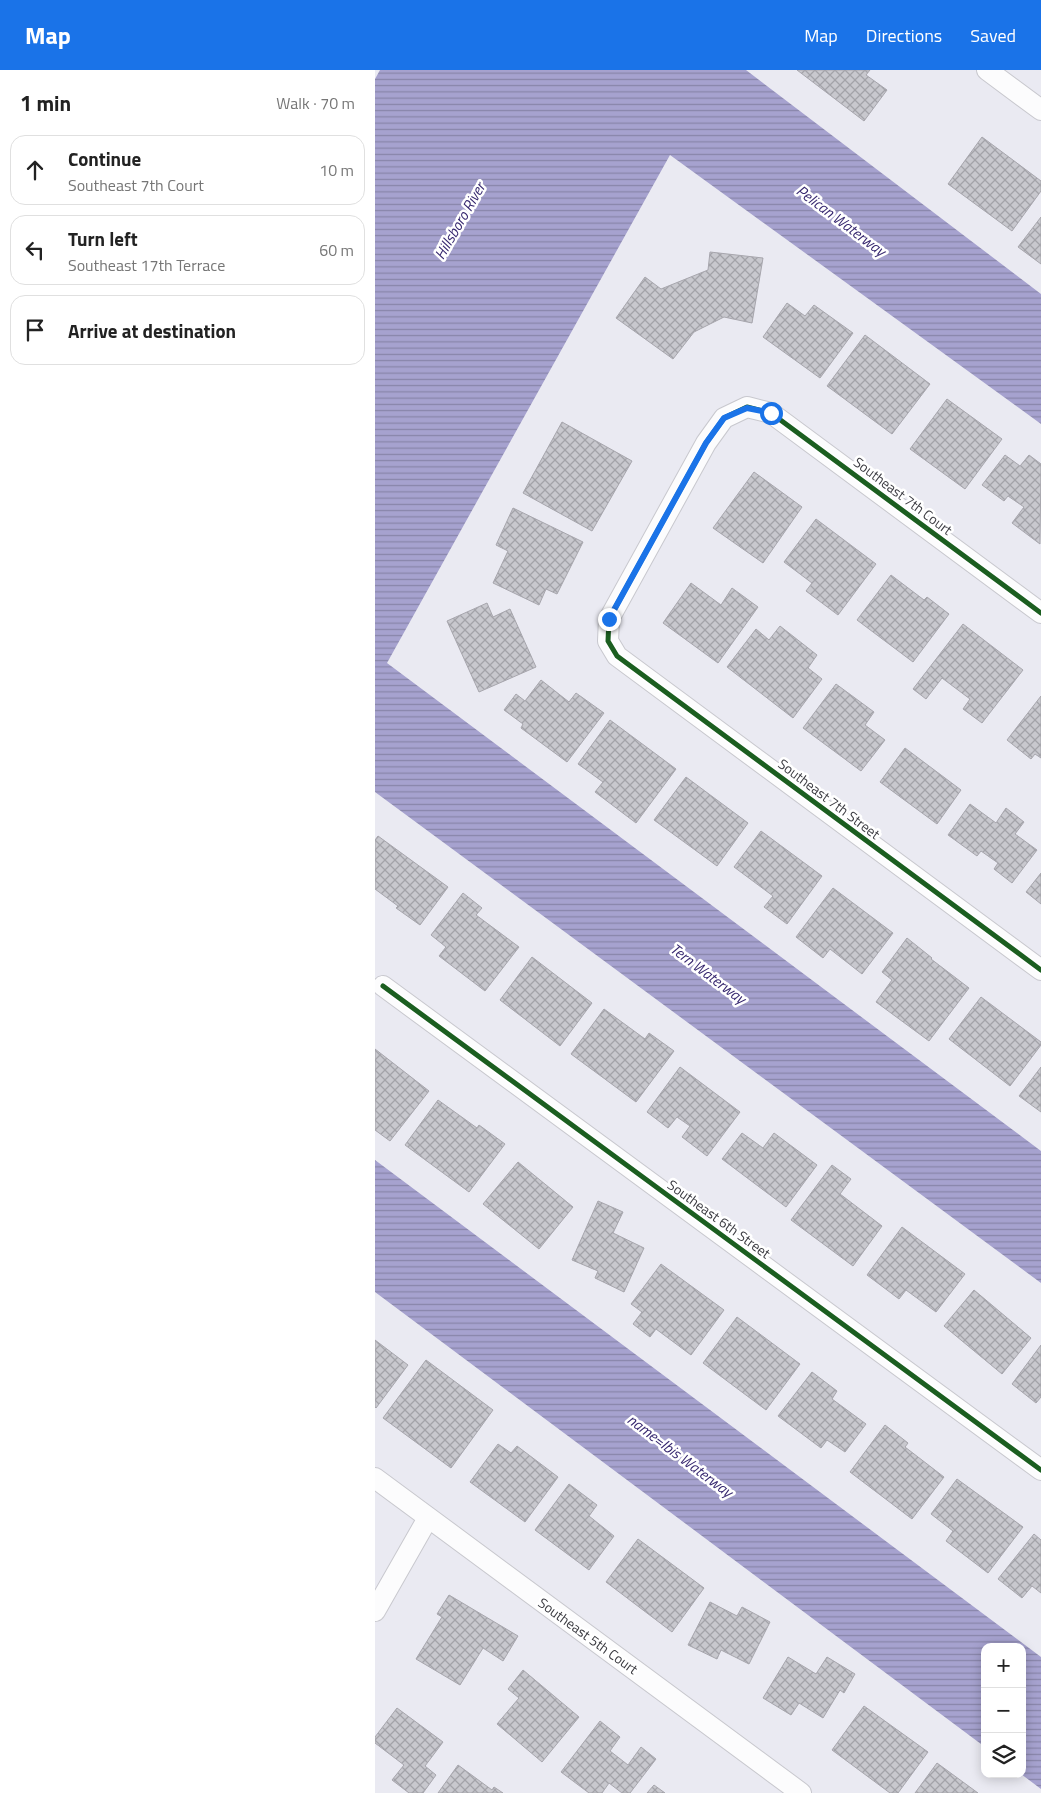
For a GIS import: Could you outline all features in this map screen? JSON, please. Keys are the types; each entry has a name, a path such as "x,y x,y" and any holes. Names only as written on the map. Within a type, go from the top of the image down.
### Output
{"street":[{"path":"987,70 1041,110"},
{"name":"Southeast 7th Court","path":"608,640 609,619 706,443 724,418 747,408 771,413 1041,613"},
{"name":"Southeast 7th Street","path":"608,640 617,656 1041,970"},
{"name":"Southeast 6th Street","path":"383,986 1041,1470"},
{"name":"Southeast 5th Court","path":"375,1478 801,1793"},
{"path":"375,1611 428,1518"}],"water":[{"path":"380,70 746,70 1041,294 1041,424 670,155 387,663 1041,1151 1041,1283 375,792 375,79"},
{"name":"name=Ibis Waterway","path":"375,1160 1022,1643 981,1643 981,1744 375,1292"},
{"path":"1026,1646 1041,1657 1041,1789 1026,1778"}],"building":[{"path":"797,70 870,70 866,75 887,90 864,121"},
{"path":"982,137 1041,181 1041,191 1012,231 948,184"},
{"path":"1041,217 1041,264 1018,247"},
{"path":"710,252 763,258 752,323 724,317 694,332 673,359 616,318 645,277 661,289 708,270"},
{"path":"787,303 805,316 814,305 853,333 820,378 763,337"},
{"path":"865,335 930,384 892,434 827,386"},
{"path":"947,399 1002,439 965,489 910,449"},
{"path":"562,422 632,461 592,531 523,493"},
{"path":"1005,455 1020,466 1029,455 1041,464 1040,544 1012,523 1024,507 1008,496 1004,501 982,485"},
{"path":"754,472 802,507 763,563 713,528"},
{"path":"513,508 583,542 557,594 546,589 539,605 493,583 508,551 496,545"},
{"path":"816,519 876,564 838,615 806,591 812,583 784,562"},
{"path":"891,575 924,600 927,597 949,614 913,662 857,620"},
{"path":"691,583 721,605 732,588 758,607 718,663 663,623"},
{"path":"487,603 493,617 510,609 536,667 479,692 447,621"},
{"path":"963,624 1023,670 982,723 963,709 970,699 942,678 926,699 913,689"},
{"path":"780,626 817,655 808,668 822,679 793,718 727,667 756,629 769,640"},
{"path":"541,680 569,702 576,693 604,713 567,762 521,728 523,724 504,710 516,694 525,701"},
{"path":"836,684 874,712 865,725 885,740 861,771 803,728"},
{"path":"1041,696 1041,758 1035,754 1031,759 1007,740"},
{"path":"610,720 676,769 636,823 595,792 603,782 578,764"},
{"path":"905,748 961,790 937,824 880,782"},
{"path":"686,777 748,823 717,866 654,820"},
{"path":"970,804 996,823 1006,808 1024,822 1015,834 1037,850 1012,883 994,869 998,863 981,851 977,856 948,835"},
{"path":"761,831 822,876 787,924 764,907 773,896 734,867"},
{"path":"378,836 448,887 420,925 396,908 398,906 375,889 375,840"},
{"path":"1041,873 1041,904 1026,892"},
{"path":"833,888 893,933 862,974 830,949 823,958 796,937"},
{"path":"463,893 482,908 476,915 519,947 485,991 439,956 446,947 431,935"},
{"path":"907,938 969,988 929,1041 876,1002 892,980 882,972"},
{"path":"532,957 592,1003 560,1046 500,1000"},
{"path":"981,997 1041,1042 1041,1045 1010,1086 949,1039"},
{"path":"604,1009 645,1039 649,1033 674,1051 636,1102 571,1054"},
{"path":"375,1049 429,1091 390,1141 375,1130"},
{"path":"680,1067 740,1112 707,1156 682,1137 690,1126 677,1117 668,1128 647,1112"},
{"path":"1041,1067 1041,1112 1019,1096"},
{"path":"438,1100 477,1128 479,1125 505,1144 469,1192 405,1145"},
{"path":"742,1133 763,1148 774,1133 817,1165 786,1207 722,1159"},
{"path":"518,1162 573,1207 539,1249 483,1204"},
{"path":"832,1165 851,1179 840,1194 882,1226 853,1266 791,1220"},
{"path":"598,1201 623,1212 613,1233 644,1248 624,1292 595,1278 598,1271 572,1260"},
{"path":"902,1227 965,1274 936,1312 906,1290 899,1299 867,1275"},
{"path":"661,1264 724,1310 691,1355 656,1329 650,1337 633,1324 642,1312 631,1304"},
{"path":"974,1290 1031,1338 1002,1374 944,1326"},
{"path":"737,1317 800,1364 766,1410 703,1363"},
{"path":"375,1340 408,1365 376,1408 375,1407"},
{"path":"1041,1345 1041,1397 1036,1403 1012,1384"},
{"path":"426,1360 493,1410 451,1468 383,1418"},
{"path":"812,1372 837,1391 832,1399 866,1424 845,1452 827,1440 821,1448 778,1416"},
{"path":"885,1425 908,1443 905,1447 944,1477 912,1519 850,1472"},
{"path":"498,1444 511,1453 517,1446 558,1477 525,1522 470,1482"},
{"path":"957,1479 1023,1527 988,1573 946,1541 953,1531 931,1514"},
{"path":"569,1484 597,1505 589,1516 614,1536 589,1570 535,1530"},
{"path":"1034,1534 1041,1540 1041,1593 1032,1586 1022,1598 998,1579"},
{"path":"638,1539 704,1588 672,1632 606,1582"},
{"path":"449,1595 518,1636 503,1661 483,1648 460,1685 416,1659 442,1617 437,1614"},
{"path":"710,1602 737,1616 742,1607 770,1622 749,1664 721,1650 717,1659 688,1645"},
{"path":"788,1657 816,1674 827,1657 855,1674 844,1693 840,1690 823,1718 799,1703 791,1715 763,1698"},
{"path":"523,1670 579,1717 542,1762 497,1724 519,1698 508,1689"},
{"path":"864,1706 928,1752 898,1793 890,1793 832,1750"},
{"path":"397,1708 443,1742 425,1766 436,1775 423,1793 409,1793 392,1780 404,1765 375,1743 375,1737"},
{"path":"600,1721 620,1737 610,1751 628,1765 641,1747 656,1759 630,1793 622,1793 609,1783 602,1793 589,1793 561,1772"},
{"path":"937,1763 978,1793 915,1793"},
{"path":"458,1765 492,1790 494,1787 503,1793 438,1793"},
{"path":"654,1785 665,1793 647,1793"}],"cycle path":[{"path":"1041,613 771,413 747,407 724,418 706,443 609,619 608,641 617,656 1041,970"},
{"path":"383,986 1041,1470"}],"route":[{"path":"609,619 706,443 724,418 747,408 771,413"}],"water label":[{"name":"Hillsboro River","path":"460,221"},
{"name":"Pelican Waterway","path":"841,221"},
{"name":"Tern Waterway","path":"708,974"}]}
